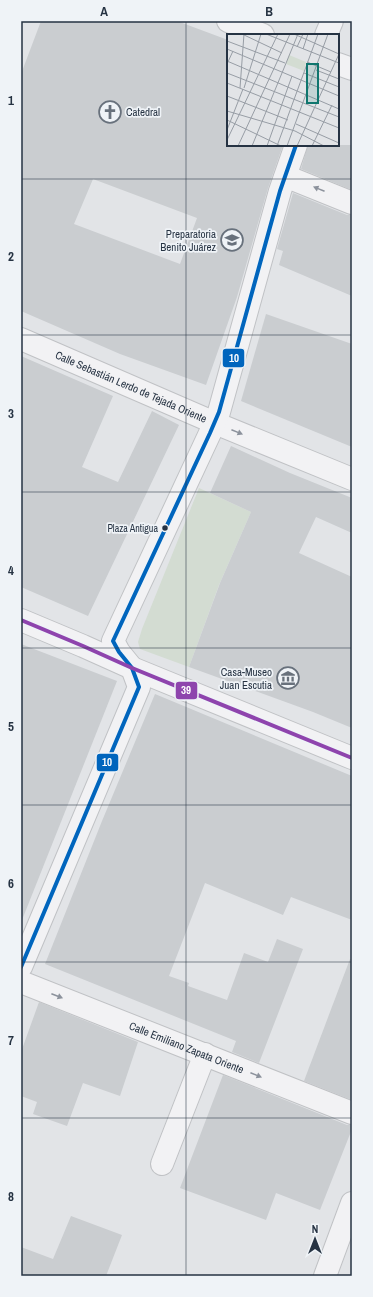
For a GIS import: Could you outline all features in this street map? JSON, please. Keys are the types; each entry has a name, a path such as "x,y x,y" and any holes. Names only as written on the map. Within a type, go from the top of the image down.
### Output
{"street":[{"path":"228,21 261,34"},
{"path":"326,34 332,21"},
{"path":"339,64 352,70"},
{"path":"21,967 139,687 132,668 119,652 113,641 219,412 285,178 296,146"},
{"path":"285,178 295,180 352,203"},
{"name":"Calle Sebastián Lerdo de Tejada Oriente","path":"21,339 214,423 352,479"},
{"path":"21,620 132,668 352,758"},
{"name":"Calle Emiliano Zapata Oriente","path":"21,982 352,1113"},
{"path":"162,1164 205,1054"},
{"path":"325,1276 352,1203"}],"shaded area":[{"name":"Plaza Antigua","path":"199,488 251,512 219,585 189,667 140,649 138,642"}],"building":[{"path":"41,21 177,21 227,40 227,146 283,146 268,188 237,297 206,385 120,354 21,311 21,74","holes":["93,179 197,218 180,264 74,224"]},
{"path":"352,145 352,190 301,169 308,146"},
{"path":"293,193 347,215 352,215 352,296 279,265 283,251 277,249"},
{"path":"266,314 352,344 352,447 241,401"},
{"path":"21,356 113,396 82,467 118,482 152,411 179,425 88,616 21,587"},
{"path":"231,446 290,473 352,498 352,533 316,517 299,553 352,577 352,728 313,712 189,667 220,583 251,512 210,493"},
{"path":"21,644 117,681 22,920 21,920"},
{"path":"155,694 352,776 352,920 291,897 283,915 205,883 169,976 189,983 188,986 227,1000 244,953 268,962 277,939 303,949 259,1063 232,1052 236,1041 45,964"},
{"path":"350,959 352,959 352,1100 304,1081"},
{"path":"39,1002 138,1042 120,1096 83,1083 67,1126 33,1114 37,1102 21,1096 21,1052"},
{"path":"223,1075 347,1125 352,1125 352,1129 320,1210 276,1193 266,1220 180,1188"},
{"path":"71,1216 122,1235 106,1276 21,1276 21,1247 53,1259"}],"transit line":[{"name":"10","path":"21,967 139,687 132,668 119,652 113,641 219,412 280,191 296,146"},
{"name":"39","path":"21,620 132,668 352,758"}],"place":[{"name":"Catedral","path":"110,112"},
{"name":"Preparatoria Benito Juárez","path":"232,240"},
{"name":"Plaza Antigua","path":"165,528"},
{"name":"Casa-Museo Juan Escutia","path":"288,678"}]}
